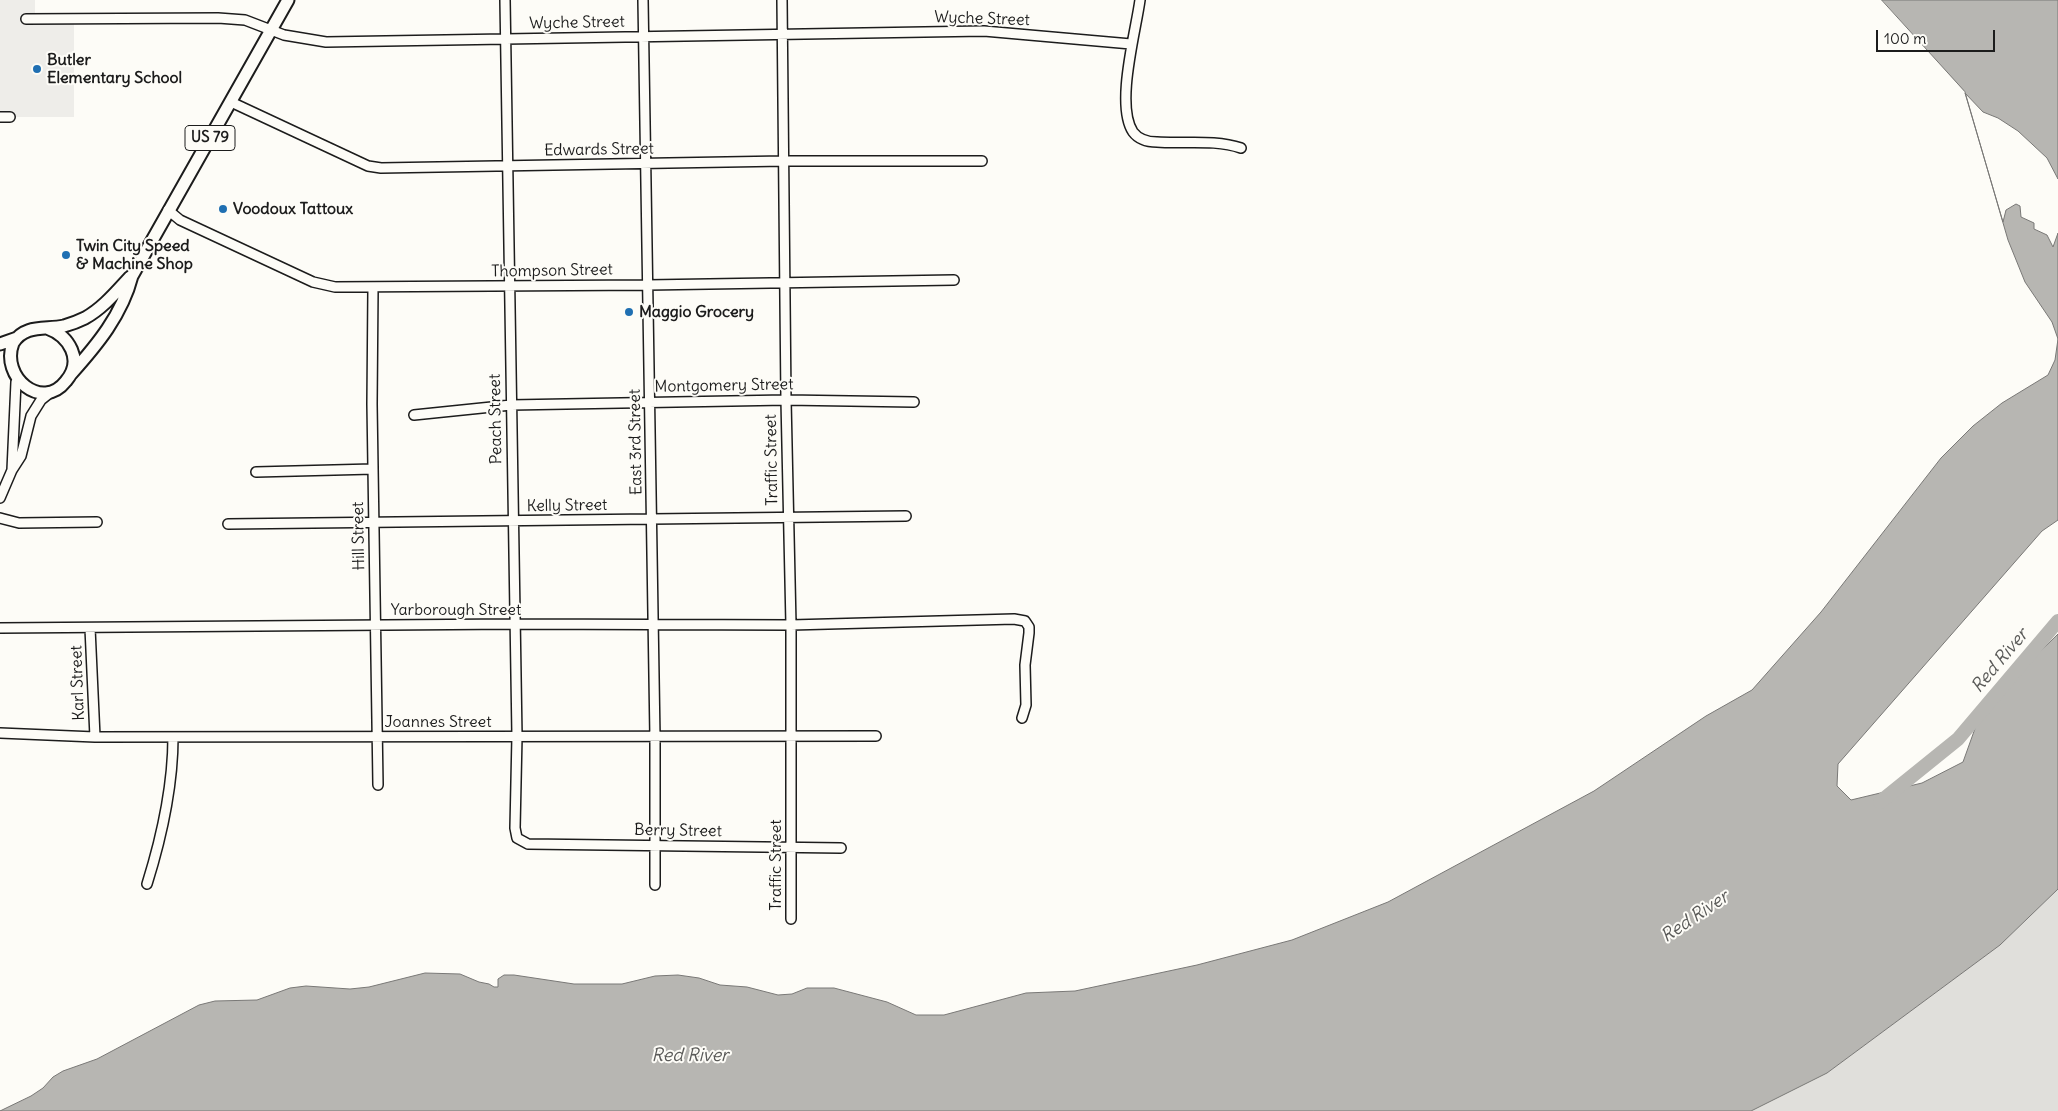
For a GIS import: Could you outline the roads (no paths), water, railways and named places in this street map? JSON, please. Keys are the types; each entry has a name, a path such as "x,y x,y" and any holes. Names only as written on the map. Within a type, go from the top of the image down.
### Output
{"main road":[{"name":"US 79","path":"51,392 66,382 97,345 110,326 128,291 132,276 168,210 288,0"},
{"name":"US 79","path":"0,344 16,338 30,329 64,326 94,312 132,276"},
{"path":"47,328 57,331 71,345 74,365 71,374"},
{"path":"14,380 8,361 16,338"},
{"path":"0,374 14,380 32,392 51,392"}],"street":[{"name":"Peach Street","path":"505,0 516,736 515,828 517,838"},
{"name":"East 3rd Street","path":"643,0 655,737 654,884"},
{"name":"Traffic Street","path":"782,0 786,400 791,625 791,920"},
{"path":"1140,0 1131,44 1127,110 1130,126 1137,136 1150,142 1217,143 1241,148"},
{"name":"Wyche Street","path":"26,19 218,18 245,20 297,38 326,42 984,31 1131,44"},
{"name":"Edwards Street","path":"231,102 368,166 381,168 982,161"},
{"path":"0,117 10,117"},
{"name":"Thompson Street","path":"168,210 180,220 313,282 335,287 510,287 954,280"},
{"name":"Hill Street","path":"373,288 373,469 378,785"},
{"path":"12,470 14,380"},
{"path":"0,498 12,470 21,456 31,416 41,400 51,392"},
{"name":"Montgomery Street","path":"414,415 511,405 786,400 914,402"},
{"path":"256,472 373,469"},
{"name":"Kelly Street","path":"228,524 906,516"},
{"path":"0,518 18,523 97,522"},
{"name":"Yarborough Street","path":"0,628 514,624 791,625 1007,619 1025,621 1029,627 1024,665 1026,705 1022,718"},
{"name":"Karl Street","path":"90,628 95,737"},
{"name":"Joannes Street","path":"0,733 95,737 876,736"},
{"path":"148,884 170,787 173,737"},
{"name":"Berry Street","path":"517,838 528,844 841,848"}],"water":[{"path":"1882,0 2058,0 2058,179 2047,158 2018,131 1998,118 1983,112"},
{"path":"1986,165 2003,222 2006,210 2016,204 2020,206 2021,217 2034,223 2034,229 2047,235 2053,247 2058,233 2058,339 2052,322 2025,282 2008,240"},
{"path":"2058,339 2058,520 2042,531 1838,764 1837,786 1851,800 1922,783 1963,762 1982,709 2058,634 2058,889 2000,945 1827,1073 1751,1111 0,1111 31,1096 63,1071 97,1059 199,1005 215,1001 257,1000 290,988 306,986 350,989 369,987 425,973 460,974 494,987 498,987 498,979 504,975 574,984 622,984 655,976 678,975 699,978 720,985 747,987 778,995 792,994 807,988 834,988 887,1002 916,1015 944,1015 1026,993 1075,991 1197,965 1292,940 1388,902 1594,791 1706,716 1752,690 1821,612 1941,458 1973,426 2002,403 2048,375 2055,360"}],"waterway":[{"name":"Red River","path":"1880,802 1958,739 2058,621"}],"place":[{"name":"Butler Elementary School","path":"37,69"},
{"name":"Voodoux Tattoux","path":"223,209"},
{"name":"Twin City Speed & Machine Shop","path":"66,255"},
{"name":"Maggio Grocery","path":"629,312"}]}
